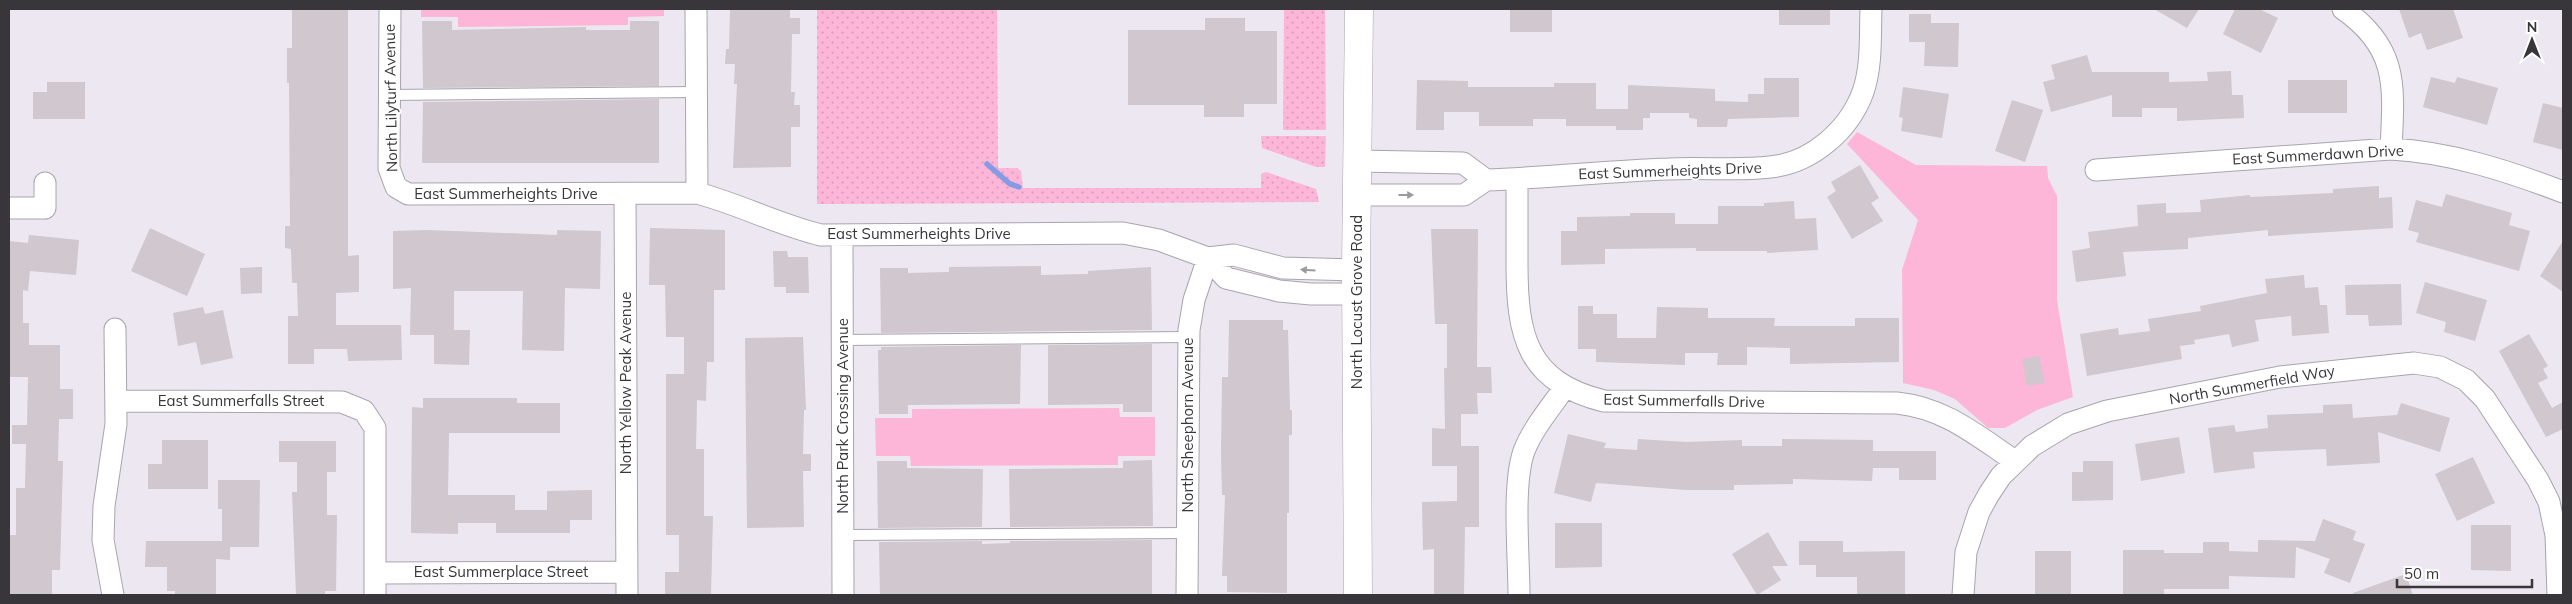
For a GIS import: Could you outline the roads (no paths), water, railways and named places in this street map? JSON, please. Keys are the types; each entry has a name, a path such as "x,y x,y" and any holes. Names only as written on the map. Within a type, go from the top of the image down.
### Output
{"main road":[{"name":"North Locust Grove Road","path":"1358,595 1356,282 1359,9"}],"street":[{"name":"North Lilyturf Avenue","path":"390,9 389,168 396,187"},
{"path":"696,9 697,193"},
{"name":"East Summerheights Drive","path":"1486,180 1668,168 1771,167 1792,162 1810,154 1828,142 1842,128 1854,110 1863,91 1868,71 1871,9"},
{"path":"2344,9 2362,22 2378,42 2390,71 2394,100 2391,149"},
{"name":"East Summerdawn Drive","path":"2096,170 2391,149 2447,154 2563,192"},
{"path":"1357,195 1464,195 1486,180 1463,163 1358,161"},
{"name":"East Summerfalls Drive","path":"1517,179 1517,300 1519,321 1525,341 1535,359 1565,387 1584,396 1604,401 1897,403 1918,405 1938,411 2015,461"},
{"path":"9,208 45,208 45,184"},
{"name":"East Summerheights Drive","path":"396,187 408,194 422,196 697,193 725,200 804,231 842,237 1124,233 1158,240 1208,258 1234,255 1282,268 1356,282"},
{"name":"North Yellow Peak Avenue","path":"625,195 627,595"},
{"name":"North Park Crossing Avenue","path":"842,237 843,595"},
{"name":"North Sheephorn Avenue","path":"1187,595 1189,338 1194,300 1208,258"},
{"path":"113,595 103,540 104,506 113,455 116,401 115,329"},
{"name":"North Summerfield Way","path":"1963,595 1966,552 1976,519 1989,494 2015,461 2032,446 2068,424 2107,411 2280,377 2321,371 2414,363 2440,367 2466,380 2485,398 2538,480 2549,502 2556,535 2558,595"},
{"path":"1519,595 1518,470 1525,449 1535,431 1565,387"},
{"name":"East Summerfalls Street","path":"116,401 342,402 364,411 375,428 376,573"},
{"name":"East Summerplace Street","path":"376,573 627,572"},
{"path":"375,595 376,573"}],"lane":[{"path":"390,95 697,92"},
{"path":"842,340 1189,338"},
{"path":"843,535 1188,533"}],"waterway":[{"path":"987,164 1010,184 1019,187"}]}
